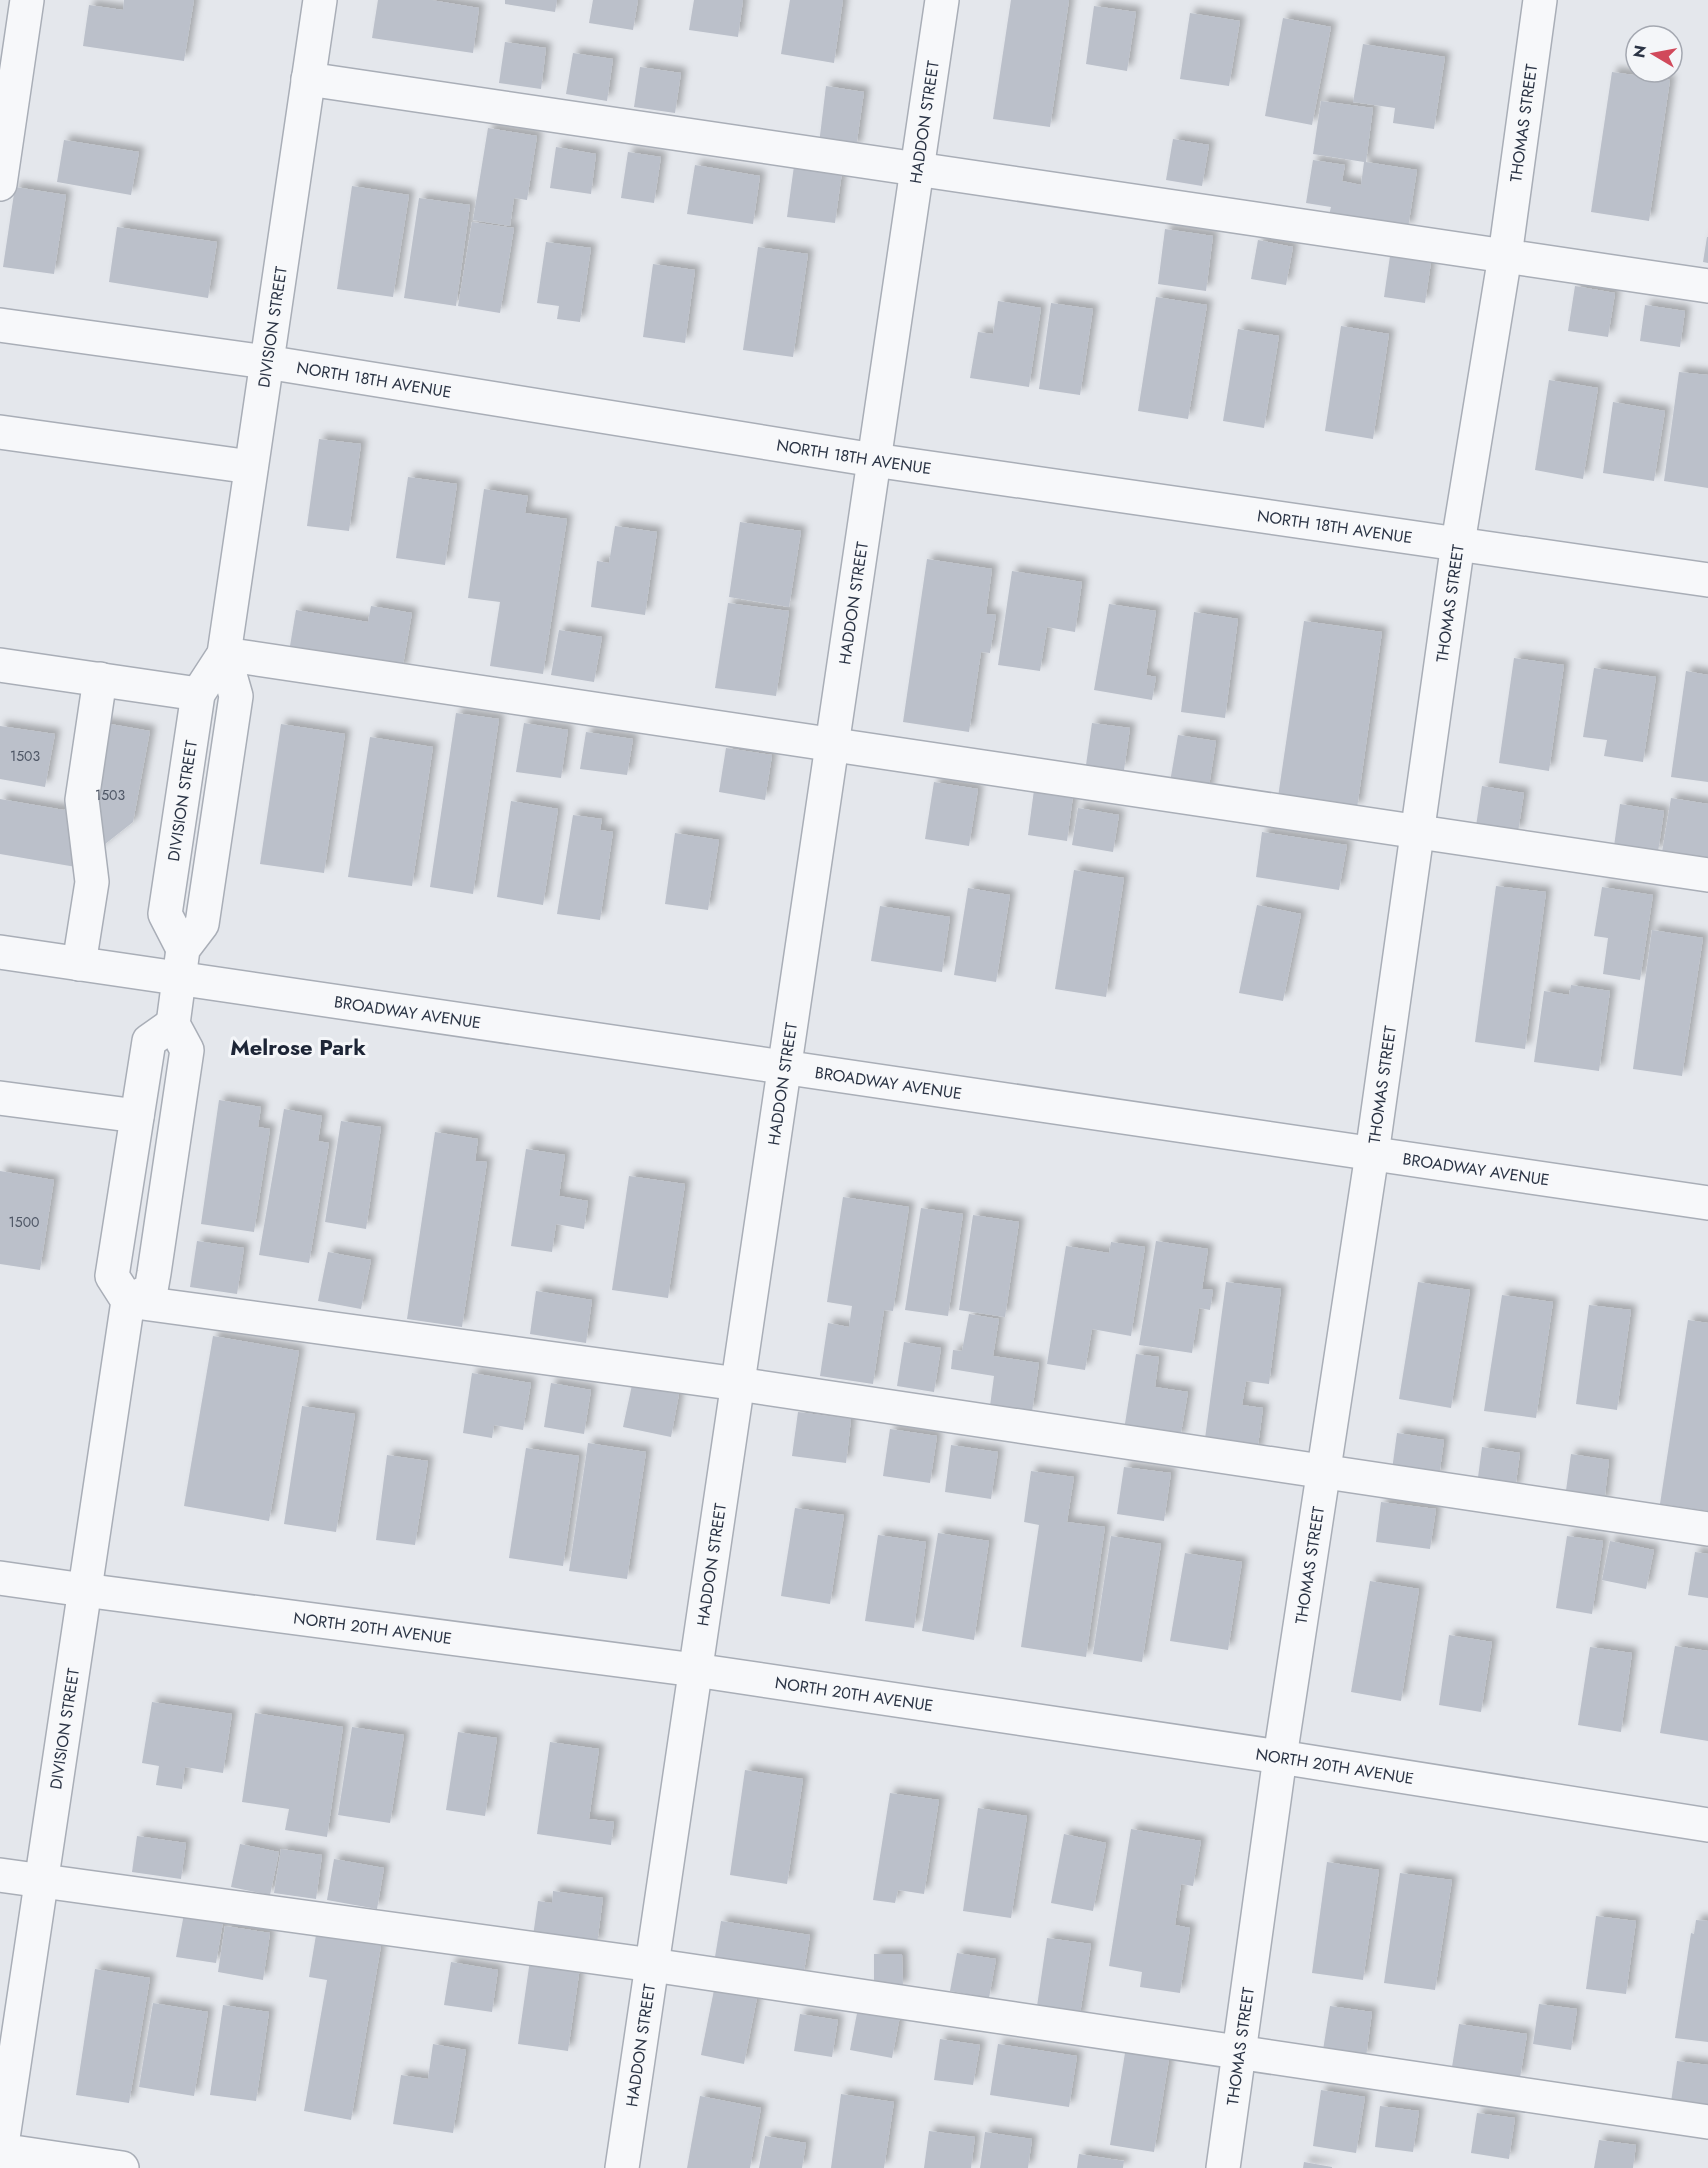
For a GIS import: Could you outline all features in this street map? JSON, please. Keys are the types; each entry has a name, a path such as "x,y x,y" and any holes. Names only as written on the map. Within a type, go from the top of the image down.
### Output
{"street":[{"path":"0,184 11,38 27,0"},
{"name":"DIVISION STREET","path":"173,1024 181,964 202,924 236,696 224,654 320,0"},
{"name":"HADDON STREET","path":"622,2168 942,0"},
{"name":"THOMAS STREET","path":"1223,2168 1280,1757 1372,1154 1458,543 1505,256 1540,0"},
{"path":"308,79 1708,286"},
{"name":"NORTH 18TH AVENUE","path":"0,325 267,362 874,460 1708,580"},
{"path":"0,432 251,467"},
{"path":"224,654 1708,875"},
{"name":"DIVISION STREET","path":"181,964 165,914 198,694 224,654"},
{"path":"0,665 198,694"},
{"path":"79,964 92,882 82,800 100,680"},
{"name":"BROADWAY AVENUE","path":"0,952 79,964 181,964 784,1068 1708,1203"},
{"path":"128,1301 151,1290 154,1273 187,1050 173,1024 149,1041 112,1276 128,1301 738,1384 1708,1529"},
{"path":"0,1098 137,1116"},
{"name":"DIVISION STREET","path":"0,2153 128,1301"},
{"name":"NORTH 20TH AVENUE","path":"0,1578 695,1670 1280,1757 1708,1826"},
{"path":"0,1875 652,1965 1708,2122"},
{"path":"0,2153 122,2168"}],"building":[{"path":"124,0 194,0 184,61 83,46 89,5 123,10"},
{"path":"378,0 431,0 479,8 473,53 372,38"},
{"path":"505,0 557,0 555,12 505,4"},
{"path":"593,0 638,0 633,30 589,23"},
{"path":"694,0 743,0 738,37 689,30"},
{"path":"790,0 843,0 834,63 781,54"},
{"path":"1011,0 1069,0 1050,127 993,119"},
{"path":"1094,6 1136,12 1127,71 1086,64"},
{"path":"1190,13 1240,21 1229,86 1180,79"},
{"path":"1283,18 1331,27 1312,125 1265,116"},
{"path":"505,42 546,48 541,89 499,83"},
{"path":"1363,44 1445,57 1434,129 1393,123 1395,108 1353,102"},
{"path":"573,53 613,59 607,101 566,94"},
{"path":"640,67 681,73 675,113 634,107"},
{"path":"1612,72 1624,74 1624,84 1669,84 1649,221 1591,212"},
{"path":"826,86 864,92 856,148 819,144"},
{"path":"1321,101 1373,108 1366,162 1417,170 1408,228 1329,215 1331,207 1306,203 1313,160 1345,165 1342,181 1361,185 1364,162 1313,154"},
{"path":"488,128 537,136 527,200 514,198 510,226 473,220"},
{"path":"1173,139 1209,145 1202,186 1166,180"},
{"path":"64,140 139,152 131,195 57,182"},
{"path":"556,147 596,154 591,194 550,188"},
{"path":"628,152 661,157 654,203 621,198"},
{"path":"695,165 760,176 753,224 687,214"},
{"path":"794,166 842,172 835,223 787,217"},
{"path":"352,186 409,195 393,297 337,289"},
{"path":"15,187 66,195 54,274 3,267"},
{"path":"419,198 470,205 456,306 404,298"},
{"path":"472,222 514,228 500,313 458,306"},
{"path":"117,227 217,242 208,298 109,282"},
{"path":"1165,229 1213,236 1206,291 1158,284"},
{"path":"1708,237 1708,263 1703,262"},
{"path":"1258,240 1293,247 1286,285 1251,279"},
{"path":"546,242 591,248 580,322 557,319 559,306 537,303"},
{"path":"758,247 808,254 793,357 743,350"},
{"path":"1390,256 1431,262 1425,303 1384,297"},
{"path":"653,264 695,270 685,343 643,337"},
{"path":"1575,286 1615,293 1608,337 1568,331"},
{"path":"1156,297 1207,305 1188,419 1138,411"},
{"path":"998,301 1041,308 1029,387 970,378 978,332 993,334"},
{"path":"1051,303 1093,309 1080,395 1039,389"},
{"path":"1645,305 1685,311 1680,347 1640,341"},
{"path":"1341,326 1389,334 1373,439 1325,431"},
{"path":"1238,329 1279,336 1264,428 1223,421"},
{"path":"1679,372 1708,375 1708,488 1664,481"},
{"path":"1549,380 1598,388 1583,479 1535,470"},
{"path":"1613,402 1665,411 1654,481 1603,473"},
{"path":"319,439 361,444 349,531 307,526"},
{"path":"408,477 457,484 445,565 396,558"},
{"path":"484,489 528,496 525,513 567,519 543,674 490,666 500,602 468,598"},
{"path":"740,522 801,531 789,607 729,597"},
{"path":"615,526 657,532 645,615 591,607 597,561 609,563"},
{"path":"927,559 992,569 986,614 996,615 990,653 981,652 969,732 903,722"},
{"path":"1012,571 1082,582 1075,632 1047,627 1040,671 998,665"},
{"path":"728,603 789,611 776,696 715,688"},
{"path":"1109,604 1156,611 1146,675 1156,677 1152,700 1094,690"},
{"path":"371,606 412,613 402,671 289,652 296,610 368,622"},
{"path":"1194,612 1238,619 1225,718 1181,712"},
{"path":"1304,621 1382,632 1357,808 1278,797"},
{"path":"559,630 602,637 594,682 551,675"},
{"path":"1514,658 1564,665 1549,771 1499,763"},
{"path":"1594,668 1656,677 1643,762 1604,756 1607,740 1583,737"},
{"path":"1686,671 1708,675 1708,782 1671,777"},
{"path":"456,713 499,719 473,894 430,887"},
{"path":"99,722 150,731 133,822 76,867 0,854 0,799 64,810 87,791"},
{"path":"524,723 568,730 561,778 516,772"},
{"path":"1092,723 1130,728 1124,770 1086,765"},
{"path":"281,724 345,734 324,873 260,864"},
{"path":"0,726 55,734 45,787 0,779"},
{"path":"586,732 633,739 627,775 580,769"},
{"path":"1178,735 1216,741 1208,793 1169,788"},
{"path":"370,737 433,747 412,886 348,877"},
{"path":"726,748 772,755 765,800 719,792"},
{"path":"934,782 978,789 969,846 925,839"},
{"path":"1482,786 1524,793 1518,832 1476,826"},
{"path":"1034,790 1073,796 1067,841 1028,835"},
{"path":"1671,798 1708,804 1708,865 1661,858"},
{"path":"511,801 558,809 543,905 497,897"},
{"path":"1620,804 1664,811 1658,852 1614,846"},
{"path":"1078,808 1119,815 1113,852 1072,845"},
{"path":"573,815 602,819 600,830 613,832 600,920 557,914"},
{"path":"1262,832 1347,845 1339,890 1256,877"},
{"path":"675,833 719,840 708,910 665,904"},
{"path":"1074,870 1124,878 1106,997 1055,989"},
{"path":"1496,886 1546,892 1525,1049 1475,1042"},
{"path":"1602,887 1653,895 1640,980 1603,974 1608,938 1594,936"},
{"path":"968,888 1010,895 996,982 954,975"},
{"path":"1257,905 1301,914 1283,1001 1239,993"},
{"path":"880,906 950,917 942,972 871,961"},
{"path":"1652,930 1703,938 1682,1076 1633,1069"},
{"path":"1571,985 1610,991 1599,1071 1534,1062 1544,991 1569,995"},
{"path":"219,1100 261,1107 258,1127 270,1129 254,1232 201,1224"},
{"path":"284,1109 322,1116 318,1141 329,1143 309,1263 259,1255"},
{"path":"341,1121 381,1127 366,1229 325,1222"},
{"path":"435,1132 478,1139 475,1161 487,1162 462,1327 407,1319"},
{"path":"526,1149 565,1155 559,1196 588,1201 584,1229 556,1224 552,1252 511,1246"},
{"path":"0,1171 54,1180 40,1270 0,1264"},
{"path":"629,1176 685,1184 668,1298 612,1290"},
{"path":"843,1197 909,1207 893,1311 884,1310 873,1384 820,1376 828,1323 849,1327 852,1306 827,1302"},
{"path":"921,1208 963,1214 948,1316 905,1310"},
{"path":"973,1215 1019,1222 1005,1317 959,1310"},
{"path":"197,1241 244,1248 237,1294 190,1287"},
{"path":"1156,1241 1208,1249 1202,1289 1213,1290 1210,1310 1199,1308 1192,1353 1139,1345"},
{"path":"1111,1242 1145,1247 1131,1336 1092,1329 1085,1370 1047,1364 1066,1246 1109,1253"},
{"path":"328,1252 371,1260 361,1309 318,1301"},
{"path":"1226,1282 1281,1289 1269,1384 1246,1381 1242,1405 1263,1408 1257,1453 1204,1446"},
{"path":"1418,1282 1470,1290 1451,1408 1399,1399"},
{"path":"536,1291 592,1300 586,1343 530,1334"},
{"path":"1502,1295 1553,1302 1536,1418 1484,1411"},
{"path":"1589,1305 1631,1310 1617,1410 1576,1404"},
{"path":"969,1314 999,1319 993,1356 1039,1363 1032,1412 990,1406 994,1376 951,1369 953,1350 962,1351"},
{"path":"1688,1320 1708,1323 1708,1511 1660,1504"},
{"path":"213,1336 299,1351 269,1521 184,1506"},
{"path":"904,1342 941,1348 934,1392 897,1386"},
{"path":"1136,1354 1159,1357 1155,1387 1188,1392 1180,1439 1124,1430"},
{"path":"472,1373 531,1383 523,1430 494,1425 492,1438 463,1433"},
{"path":"551,1383 591,1390 584,1434 544,1427"},
{"path":"632,1385 679,1394 671,1437 623,1427"},
{"path":"302,1406 355,1414 336,1532 284,1524"},
{"path":"798,1412 851,1419 846,1463 792,1456"},
{"path":"890,1429 937,1436 930,1483 883,1476"},
{"path":"1397,1433 1444,1440 1439,1477 1392,1470"},
{"path":"588,1443 646,1452 627,1579 569,1571"},
{"path":"951,1445 998,1452 991,1499 945,1492"},
{"path":"1482,1447 1520,1453 1515,1490 1477,1485"},
{"path":"526,1448 579,1456 563,1566 509,1558"},
{"path":"1571,1454 1609,1460 1604,1503 1565,1498"},
{"path":"387,1455 428,1461 415,1545 376,1540"},
{"path":"1124,1467 1171,1473 1164,1521 1117,1514"},
{"path":"1031,1471 1074,1477 1067,1522 1105,1527 1086,1657 1021,1647 1039,1525 1024,1522"},
{"path":"1381,1502 1436,1509 1430,1549 1376,1542"},
{"path":"795,1508 844,1515 830,1604 781,1596"},
{"path":"938,1533 989,1541 974,1640 922,1631"},
{"path":"878,1535 926,1542 914,1628 865,1621"},
{"path":"1111,1536 1161,1544 1142,1662 1093,1654"},
{"path":"1567,1536 1603,1541 1592,1614 1556,1608"},
{"path":"1610,1541 1654,1550 1646,1589 1602,1580"},
{"path":"1695,1552 1708,1554 1708,1598 1688,1595"},
{"path":"1185,1553 1242,1562 1228,1650 1170,1641"},
{"path":"1370,1581 1419,1589 1401,1701 1351,1692"},
{"path":"1449,1635 1492,1642 1481,1712 1439,1705"},
{"path":"1675,1646 1708,1651 1708,1741 1660,1733"},
{"path":"1590,1647 1632,1653 1621,1732 1578,1725"},
{"path":"152,1702 232,1714 223,1773 185,1767 182,1789 156,1785 159,1766 142,1763"},
{"path":"255,1713 343,1727 327,1837 285,1830 289,1809 242,1802"},
{"path":"352,1727 404,1735 390,1823 338,1815"},
{"path":"458,1732 497,1738 485,1816 446,1810"},
{"path":"550,1742 599,1749 589,1819 614,1822 611,1845 537,1834"},
{"path":"745,1770 803,1779 787,1884 730,1875"},
{"path":"890,1793 939,1800 924,1894 898,1890 895,1903 873,1900"},
{"path":"978,1808 1027,1816 1011,1918 963,1911"},
{"path":"1131,1829 1201,1841 1193,1886 1181,1884 1175,1925 1190,1928 1180,1993 1140,1987 1142,1972 1109,1966"},
{"path":"1064,1834 1106,1843 1093,1911 1051,1903"},
{"path":"137,1836 186,1843 181,1879 132,1872"},
{"path":"240,1844 279,1852 270,1895 231,1887"},
{"path":"281,1849 322,1855 316,1899 274,1893"},
{"path":"334,1859 384,1868 377,1909 327,1900"},
{"path":"1327,1862 1379,1870 1363,1980 1312,1973"},
{"path":"1400,1873 1452,1880 1435,1990 1384,1983"},
{"path":"553,1891 603,1898 597,1944 533,1936 538,1901 552,1903"},
{"path":"184,1914 223,1922 216,1963 176,1957"},
{"path":"1596,1916 1636,1921 1626,1994 1586,1989"},
{"path":"1696,1920 1708,1921 1708,2042 1675,2038 1691,1933 1694,1934"},
{"path":"721,1921 810,1935 803,1977 714,1963"},
{"path":"225,1926 270,1933 263,1980 218,1972"},
{"path":"316,1935 381,1946 351,2120 304,2111 327,1980 309,1977"},
{"path":"1047,1938 1091,1944 1079,2020 1036,2013"},
{"path":"957,1953 996,1959 989,1998 950,1991"},
{"path":"874,1954 902,1954 903,1987 874,1988"},
{"path":"530,1960 580,1967 568,2051 518,2044"},
{"path":"451,1962 498,1970 492,2012 444,2005"},
{"path":"95,1969 150,1978 129,2103 76,2095"},
{"path":"714,1990 757,1998 744,2064 701,2055"},
{"path":"153,2003 208,2012 194,2096 139,2087"},
{"path":"1539,2004 1577,2009 1571,2050 1533,2044"},
{"path":"223,2005 269,2012 256,2101 210,2095"},
{"path":"1330,2006 1372,2012 1366,2057 1323,2050"},
{"path":"858,2008 900,2016 892,2058 850,2050"},
{"path":"800,2014 838,2020 832,2057 794,2051"},
{"path":"1459,2024 1527,2034 1520,2078 1452,2067"},
{"path":"940,2039 980,2045 973,2085 934,2080"},
{"path":"433,2044 466,2050 453,2133 393,2124 401,2075 428,2079"},
{"path":"998,2044 1077,2056 1069,2107 990,2095"},
{"path":"1125,2053 1169,2059 1154,2152 1110,2145"},
{"path":"1677,2061 1708,2065 1708,2107 1671,2102"},
{"path":"1321,2090 1365,2097 1356,2153 1313,2146"},
{"path":"841,2094 894,2102 884,2168 831,2168"},
{"path":"700,2096 761,2108 750,2168 687,2168"},
{"path":"1380,2106 1419,2111 1413,2152 1375,2147"},
{"path":"1477,2113 1515,2118 1509,2159 1471,2153"},
{"path":"929,2131 975,2137 971,2168 924,2168"},
{"path":"985,2132 1032,2139 1028,2168 980,2168"},
{"path":"765,2136 806,2143 802,2168 759,2168"},
{"path":"1599,2140 1636,2145 1633,2168 1594,2168"},
{"path":"1079,2154 1124,2161 1123,2168 1077,2168"},
{"path":"1304,2162 1332,2167 1332,2168 1303,2168"}],"district":[{"name":"Melrose Park","path":"298,1047"}]}
